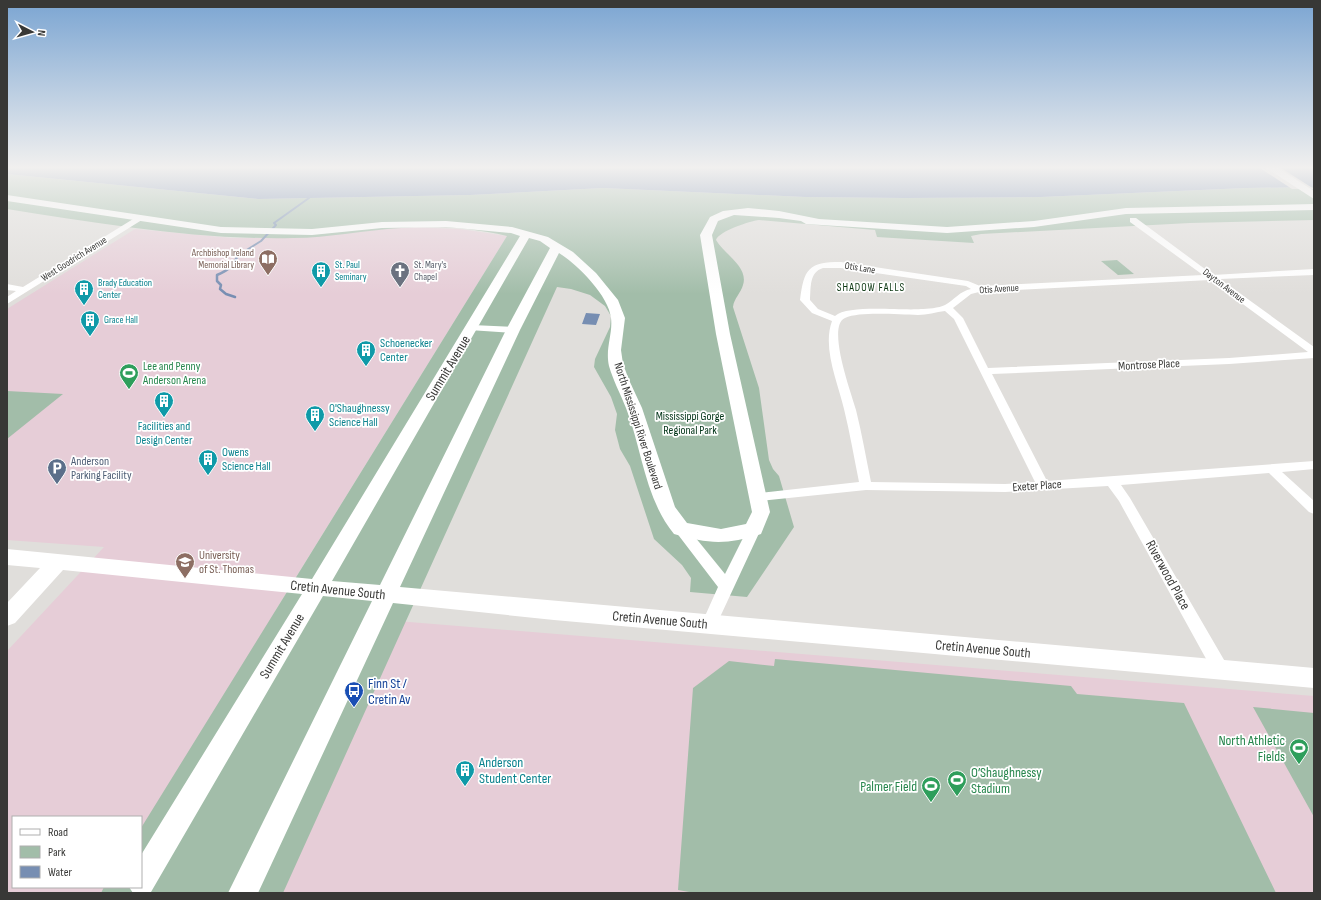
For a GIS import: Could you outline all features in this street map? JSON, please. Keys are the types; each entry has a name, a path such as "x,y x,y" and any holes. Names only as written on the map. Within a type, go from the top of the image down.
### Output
{"street":[{"name":"North Mississippi River Boulevard","path":"87,210 221,230 291,232 337,230 382,225 446,224 490,227 526,233 557,246 569,254 592,276 612,300 618,318 614,350 618,373 634,408 666,508 675,522 682,528 726,586"},
{"path":"709,625 761,512 759,496 723,334 708,243 712,233 719,228 742,220 757,218 947,230 1034,224 1090,215 1152,210"},
{"path":"1090,215 1110,221 1314,216"},
{"name":"West Goodrich Avenue","path":"7,301 141,218"},
{"name":"Dayton Avenue","path":"1133,220 1314,354"},
{"name":"Summit Avenue","path":"142,880 318,588 472,328 526,233"},
{"path":"243,893 513,330 557,246"},
{"name":"Otis Lane","path":"837,320 820,315 805,300 808,275 814,268 826,265 841,265 968,284 979,289"},
{"name":"Otis Avenue","path":"837,320 841,316 858,312 920,312 947,308 968,292 979,289 1314,272"},
{"path":"7,287 24,290"},
{"path":"947,308 958,318 1043,485"},
{"path":"837,320 834,328 836,362 850,409 866,486"},
{"name":"Summit Avenue","path":"472,328 513,330"},
{"name":"Montrose Place","path":"984,371 1229,362 1314,354"},
{"name":"Exeter Place","path":"759,496 866,486 1005,488 1111,482 1314,465"},
{"path":"1271,468 1314,509"},
{"name":"Riverwood Place","path":"1111,482 1124,498 1221,670"},
{"path":"682,528 721,536 738,534 754,529"},
{"name":"Cretin Avenue South","path":"7,557 386,595 709,625 1314,678"},
{"path":"7,617 59,562"}],"shaded area":[{"name":"University of St. Thomas","path":"402,227 460,229 507,236 275,611 1314,696 1314,893 7,893 7,651 104,547 7,540 7,309 135,229 231,238 294,238"}],"green space":[{"name":"Mississippi Gorge Regional Park","path":"13,210 1314,210 1314,220 1190,223 981,234 971,236 974,243 877,237 875,230 759,220 742,224 723,233 716,240 735,261 744,278 741,291 733,307 759,388 769,460 773,469 779,476 794,527 747,597 690,592 691,578 682,565 654,539 630,466 620,449 615,430 617,414 611,397 594,367 595,359 610,327 611,316 605,306 590,295 571,289 557,287 283,893 101,893 104,888 142,888 142,826 507,236 468,229 414,227 320,237 257,238 185,234"},
{"path":"1117,260 1134,274 1118,275 1101,261"},
{"path":"7,391 63,394 7,439"},
{"name":"O’Shaughnessy Stadium","path":"775,659 1071,686 1077,694 1184,703 1276,893 695,893 678,890 693,688 729,661 774,666"},
{"name":"North Athletic Fields","path":"1253,707 1314,713 1314,817"}],"water":[{"path":"586,313 600,314 596,325 582,324"}],"waterway":[{"path":"238,256 261,241 276,225 274,223 292,210"},
{"path":"235,297 226,294 220,289 221,285 217,281 217,275 230,267 238,256"}],"place":[{"name":"Archbishop Ireland Memorial Library","path":"268,276"},
{"name":"St. Paul Seminary","path":"321,288"},
{"name":"St. Mary's Chapel","path":"400,288"},
{"name":"Brady Education Center","path":"84,306"},
{"name":"Grace Hall","path":"90,337"},
{"name":"Schoenecker Center","path":"366,367"},
{"name":"Lee and Penny Anderson Arena","path":"129,390"},
{"name":"Facilities and Design Center","path":"164,418"},
{"name":"O'Shaughnessy Science Hall","path":"315,432"},
{"name":"Owens Science Hall","path":"208,476"},
{"name":"Anderson Parking Facility","path":"57,485"},
{"name":"University of St. Thomas","path":"185,579"},
{"name":"Finn St / Cretin Av","path":"354,708"},
{"name":"North Athletic Fields","path":"1299,765"},
{"name":"Anderson Student Center","path":"465,787"},
{"name":"O’Shaughnessy Stadium","path":"957,797"},
{"name":"Palmer Field","path":"931,803"}],"district":[{"name":"SHADOW FALLS","path":"871,287"}]}
